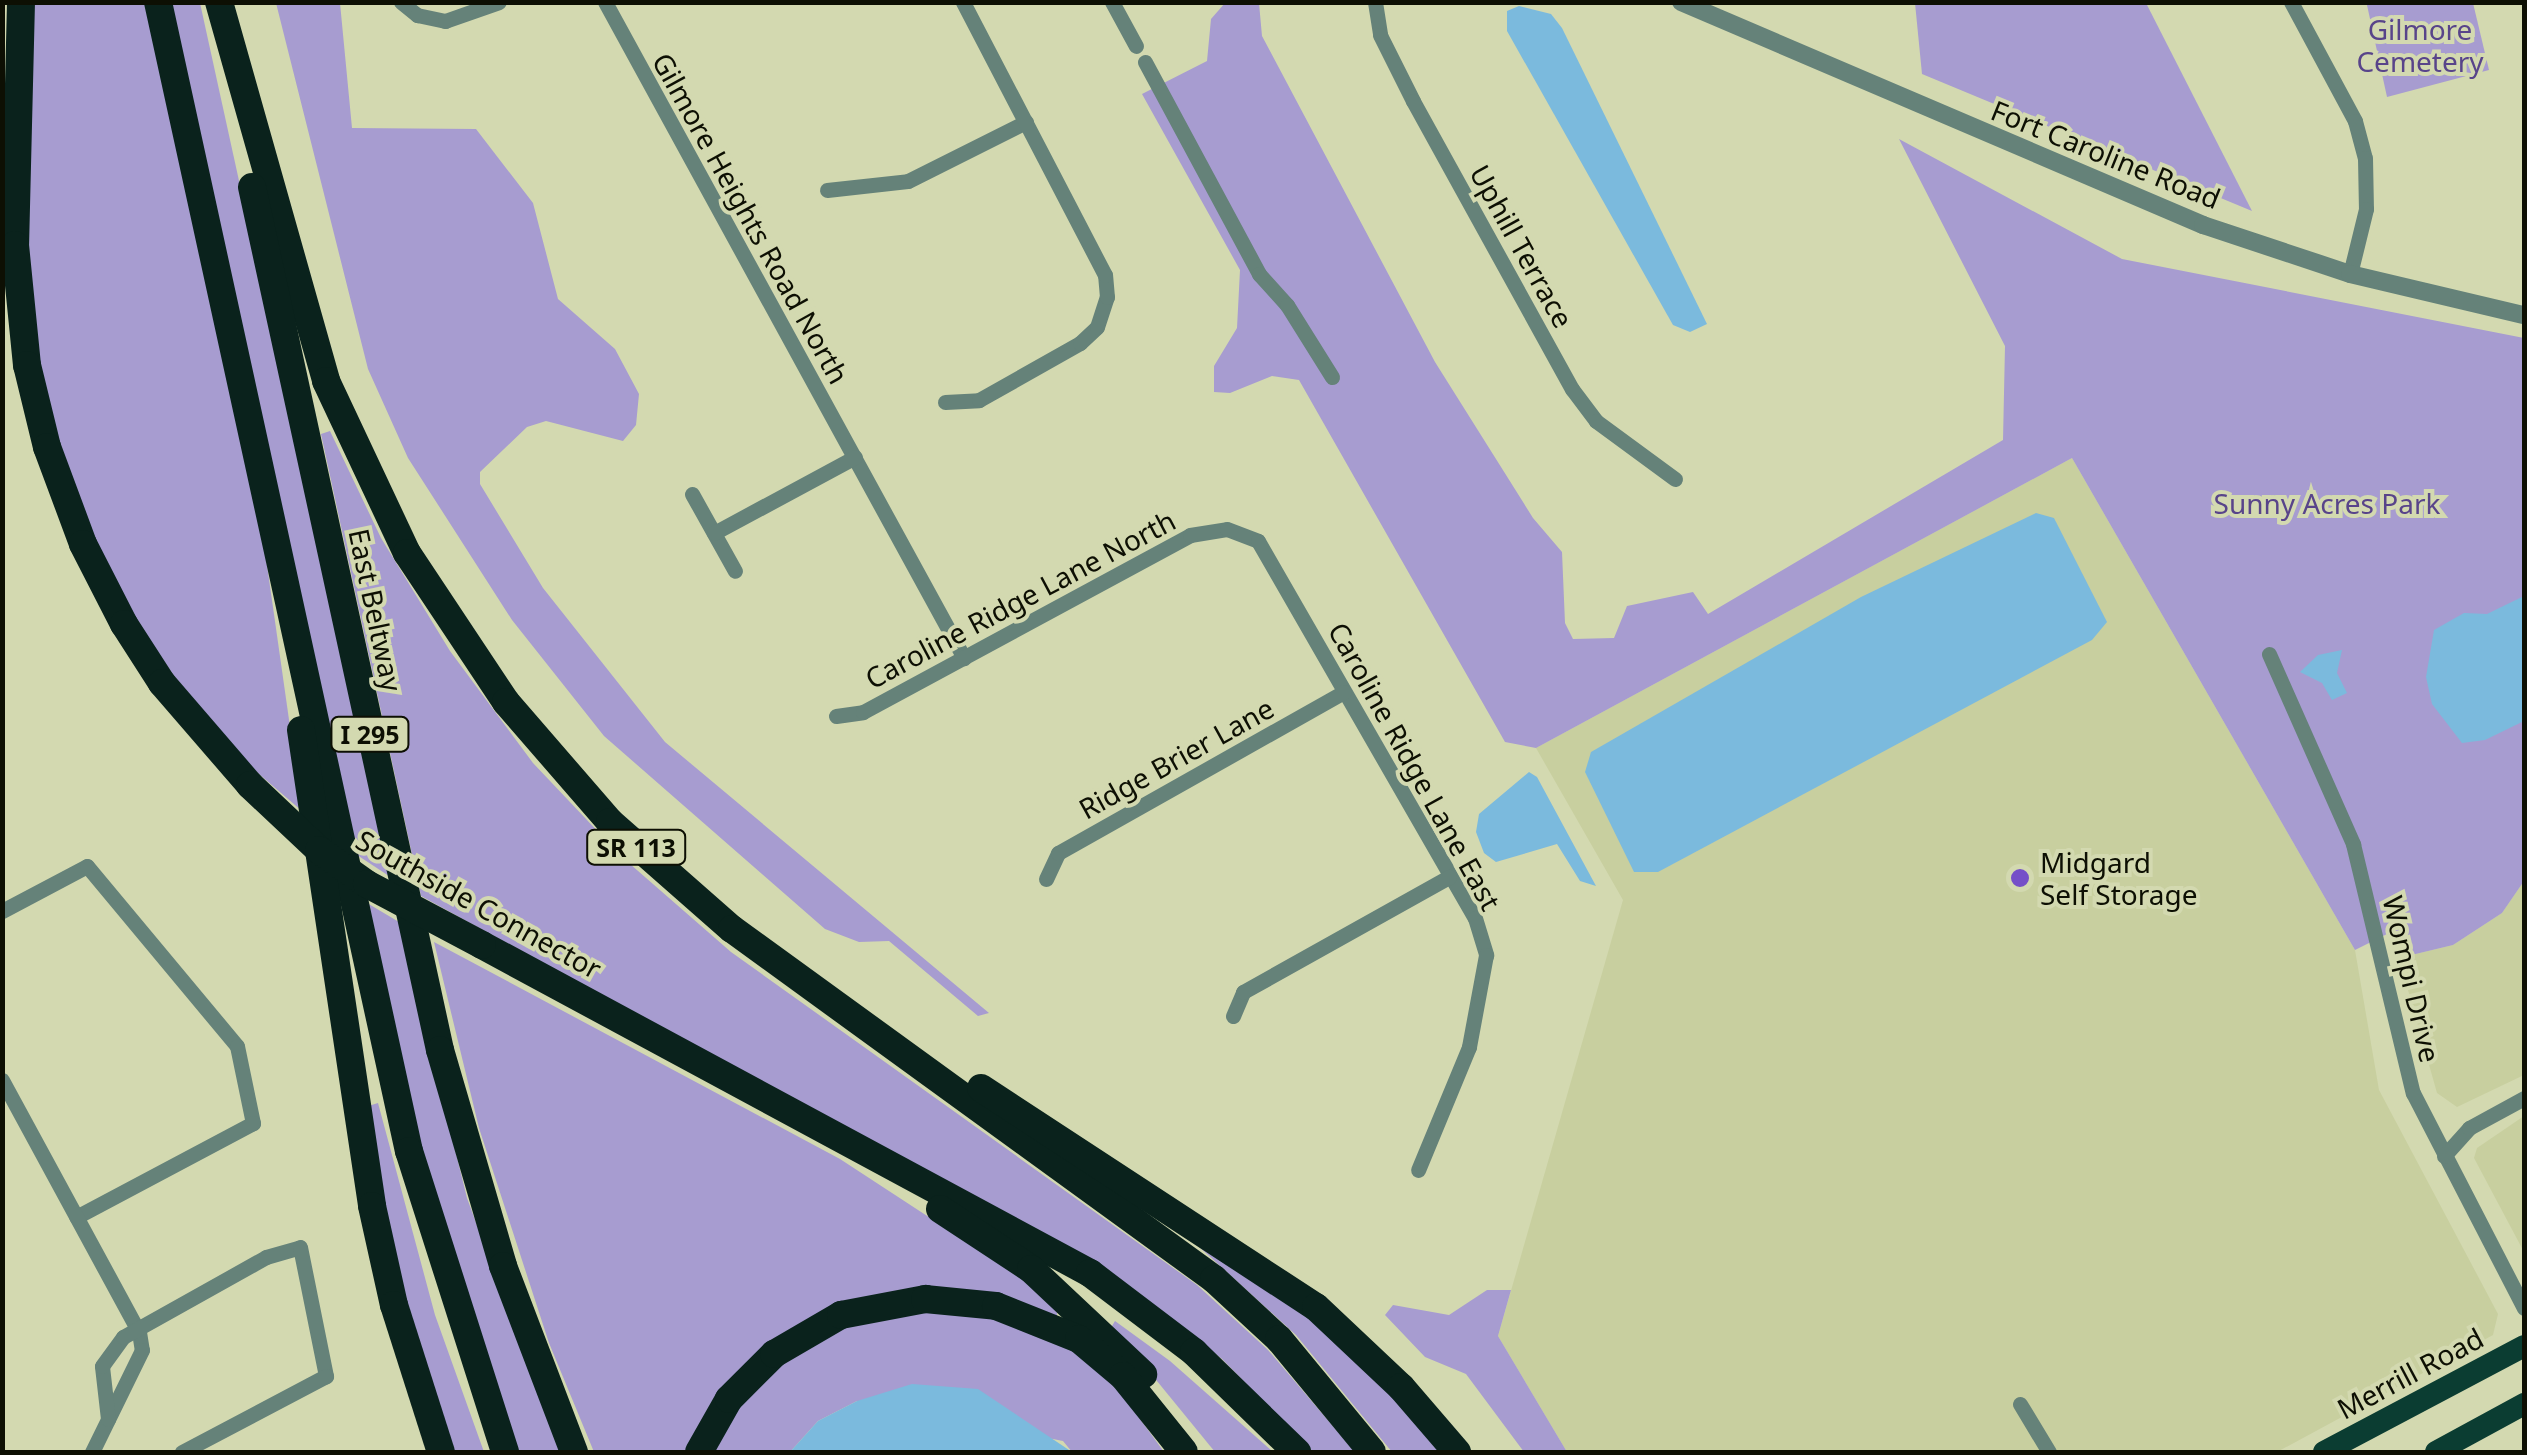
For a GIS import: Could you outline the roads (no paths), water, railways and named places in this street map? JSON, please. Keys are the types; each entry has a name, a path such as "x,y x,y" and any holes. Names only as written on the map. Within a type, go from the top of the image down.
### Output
{"highway":[{"name":"Southside Connector","path":"21,2 16,264 27,364 47,447 76,528 124,624 209,744 306,840 367,884 1090,1273 1146,1312 1296,1452"},
{"name":"I 295","path":"158,2 409,1151 505,1452"},
{"name":"SR 113","path":"217,2 321,364 415,567 506,702 610,822 799,978 1214,1279 1278,1340 1372,1452"},
{"name":"East Beltway","path":"217,2 440,1050 503,1266 574,1452"},
{"path":"290,609 306,785 372,1206 394,1305 440,1452"},
{"path":"799,978 1272,1273 1361,1346 1457,1452"},
{"path":"891,1165 934,1205 1080,1310 1205,1452"},
{"path":"698,1452 729,1399 774,1354 841,1315 925,1298 996,1306 1066,1333 1123,1376 1184,1452"},
{"path":"1158,1419 1176,1452"}],"main road":[{"name":"Merrill Road","path":"2324,1452 2524,1346"},
{"path":"2436,1452 2524,1404"}],"street":[{"path":"400,2 417,16 445,21 499,2"},
{"name":"Gilmore Heights Road North","path":"605,2 964,658"},
{"path":"945,402 979,400 1080,343 1097,327 1107,298 1105,275 963,2"},
{"path":"1112,2 1136,46"},
{"name":"Uphill Terrace","path":"1374,2 1380,35 1413,101 1572,389 1596,421 1674,480"},
{"name":"Fort Caroline Road","path":"1681,2 2126,196 2350,274 2524,315"},
{"path":"2291,2 2355,121 2365,158 2366,209 2350,274"},
{"path":"1145,62 1259,274 1288,305 1332,377"},
{"path":"827,190 908,181 1026,122"},
{"path":"714,533 854,458"},
{"path":"692,494 735,570"},
{"name":"Caroline Ridge Lane North","path":"836,716 863,712 1190,535 1227,529"},
{"name":"Caroline Ridge Lane East","path":"1227,529 1258,542 1271,557 1448,878 1474,918 1486,955 1468,1047 1418,1170"},
{"name":"Wompi Drive","path":"2269,654 2352,844 2414,1093 2524,1308"},
{"name":"Ridge Brier Lane","path":"1046,879 1058,853 1344,692"},
{"path":"2,912 87,866 236,1046 253,1123 76,1216"},
{"path":"1233,1016 1243,992 1448,878"},
{"path":"2,1080 137,1328 142,1350 92,1452"},
{"path":"2444,1156 2469,1128 2524,1098"},
{"path":"108,1419 102,1366 137,1328 266,1257 300,1247 326,1376 182,1452"},
{"path":"2020,1404 2049,1452"}],"water":[{"path":"1519,6 1551,14 1562,28 1707,324 1690,332 1673,325 1507,31 1507,11"},
{"path":"2036,513 2054,518 2107,622 2092,640 1658,872 1634,872 1585,772 1591,752 1861,597"},
{"path":"2524,596 2524,721 2485,740 2462,743 2432,704 2426,677 2434,630 2464,613 2487,614"},
{"path":"2342,650 2337,673 2347,693 2332,700 2322,683 2300,672 2318,655"},
{"path":"1529,772 1537,777 1596,886 1580,881 1557,844 1496,862 1484,853 1476,832 1479,814"},
{"path":"912,1384 978,1389 1072,1452 790,1452 818,1421 857,1401"}],"place":[{"name":"Midgard Self Storage","path":"2020,878"}],"park label":[{"name":"Gilmore Cemetery","path":"2420,45"},
{"name":"Sunny Acres Park","path":"2327,503"}]}
